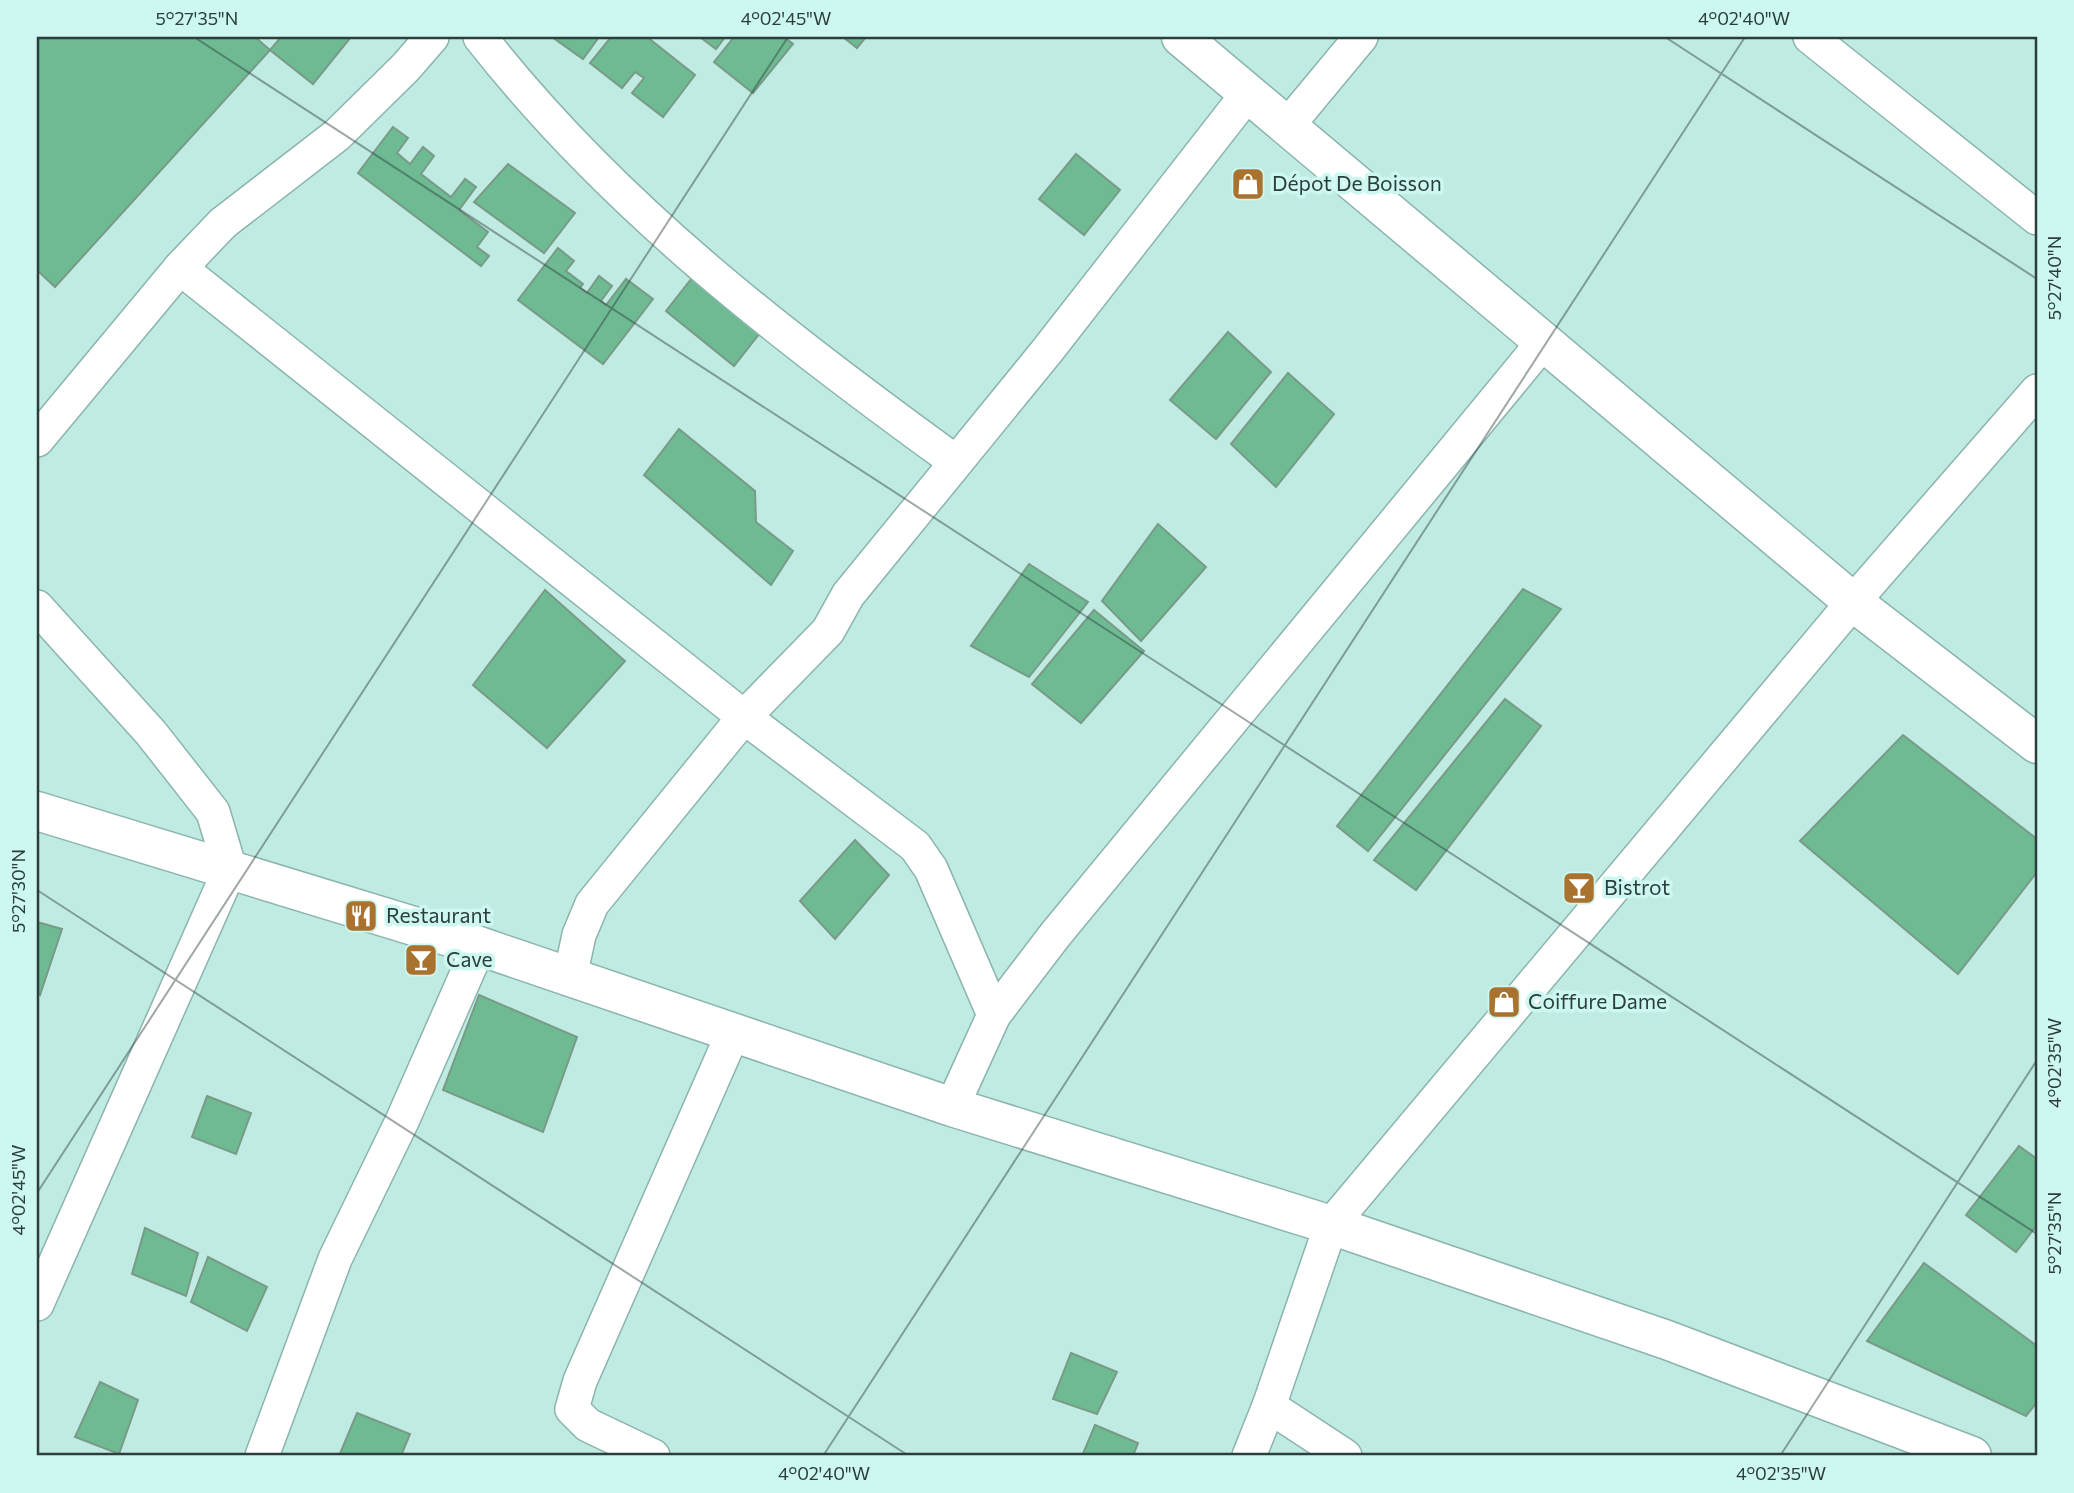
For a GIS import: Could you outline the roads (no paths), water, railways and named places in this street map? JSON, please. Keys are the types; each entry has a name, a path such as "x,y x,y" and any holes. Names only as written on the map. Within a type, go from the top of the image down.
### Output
{"street":[{"path":"37,440 180,268 223,223 337,135 406,67 432,37"},
{"path":"480,37 528,99 585,159 648,217 820,365 956,462"},
{"path":"1181,37 1545,340 1853,602 2037,744"},
{"path":"1288,125 1361,37"},
{"path":"1831,43 2037,218"},
{"path":"570,977 579,935 592,904 744,717 828,631 848,595 1249,92"},
{"path":"180,268 744,717 915,846 930,869 995,1015"},
{"path":"952,1107 995,1015 1055,935 1545,340"},
{"path":"1249,1456 1269,1406 1331,1224 1853,602 2037,391"},
{"path":"37,607 152,733 213,812 230,869 37,1304"},
{"path":"37,811 479,946 952,1107 1331,1224 1679,1344 1972,1456"},
{"path":"262,1456 335,1259 387,1155 479,946"},
{"path":"653,1456 588,1426 572,1409 580,1381 733,1034"},
{"path":"1269,1406 1345,1456"}],"place":[{"name":"Dépot De Boisson","path":"1248,184"},
{"name":"Bistrot","path":"1579,888"},
{"name":"Restaurant","path":"361,916"},
{"name":"Cave","path":"421,960"},
{"name":"Coiffure Dame","path":"1504,1002"}]}
